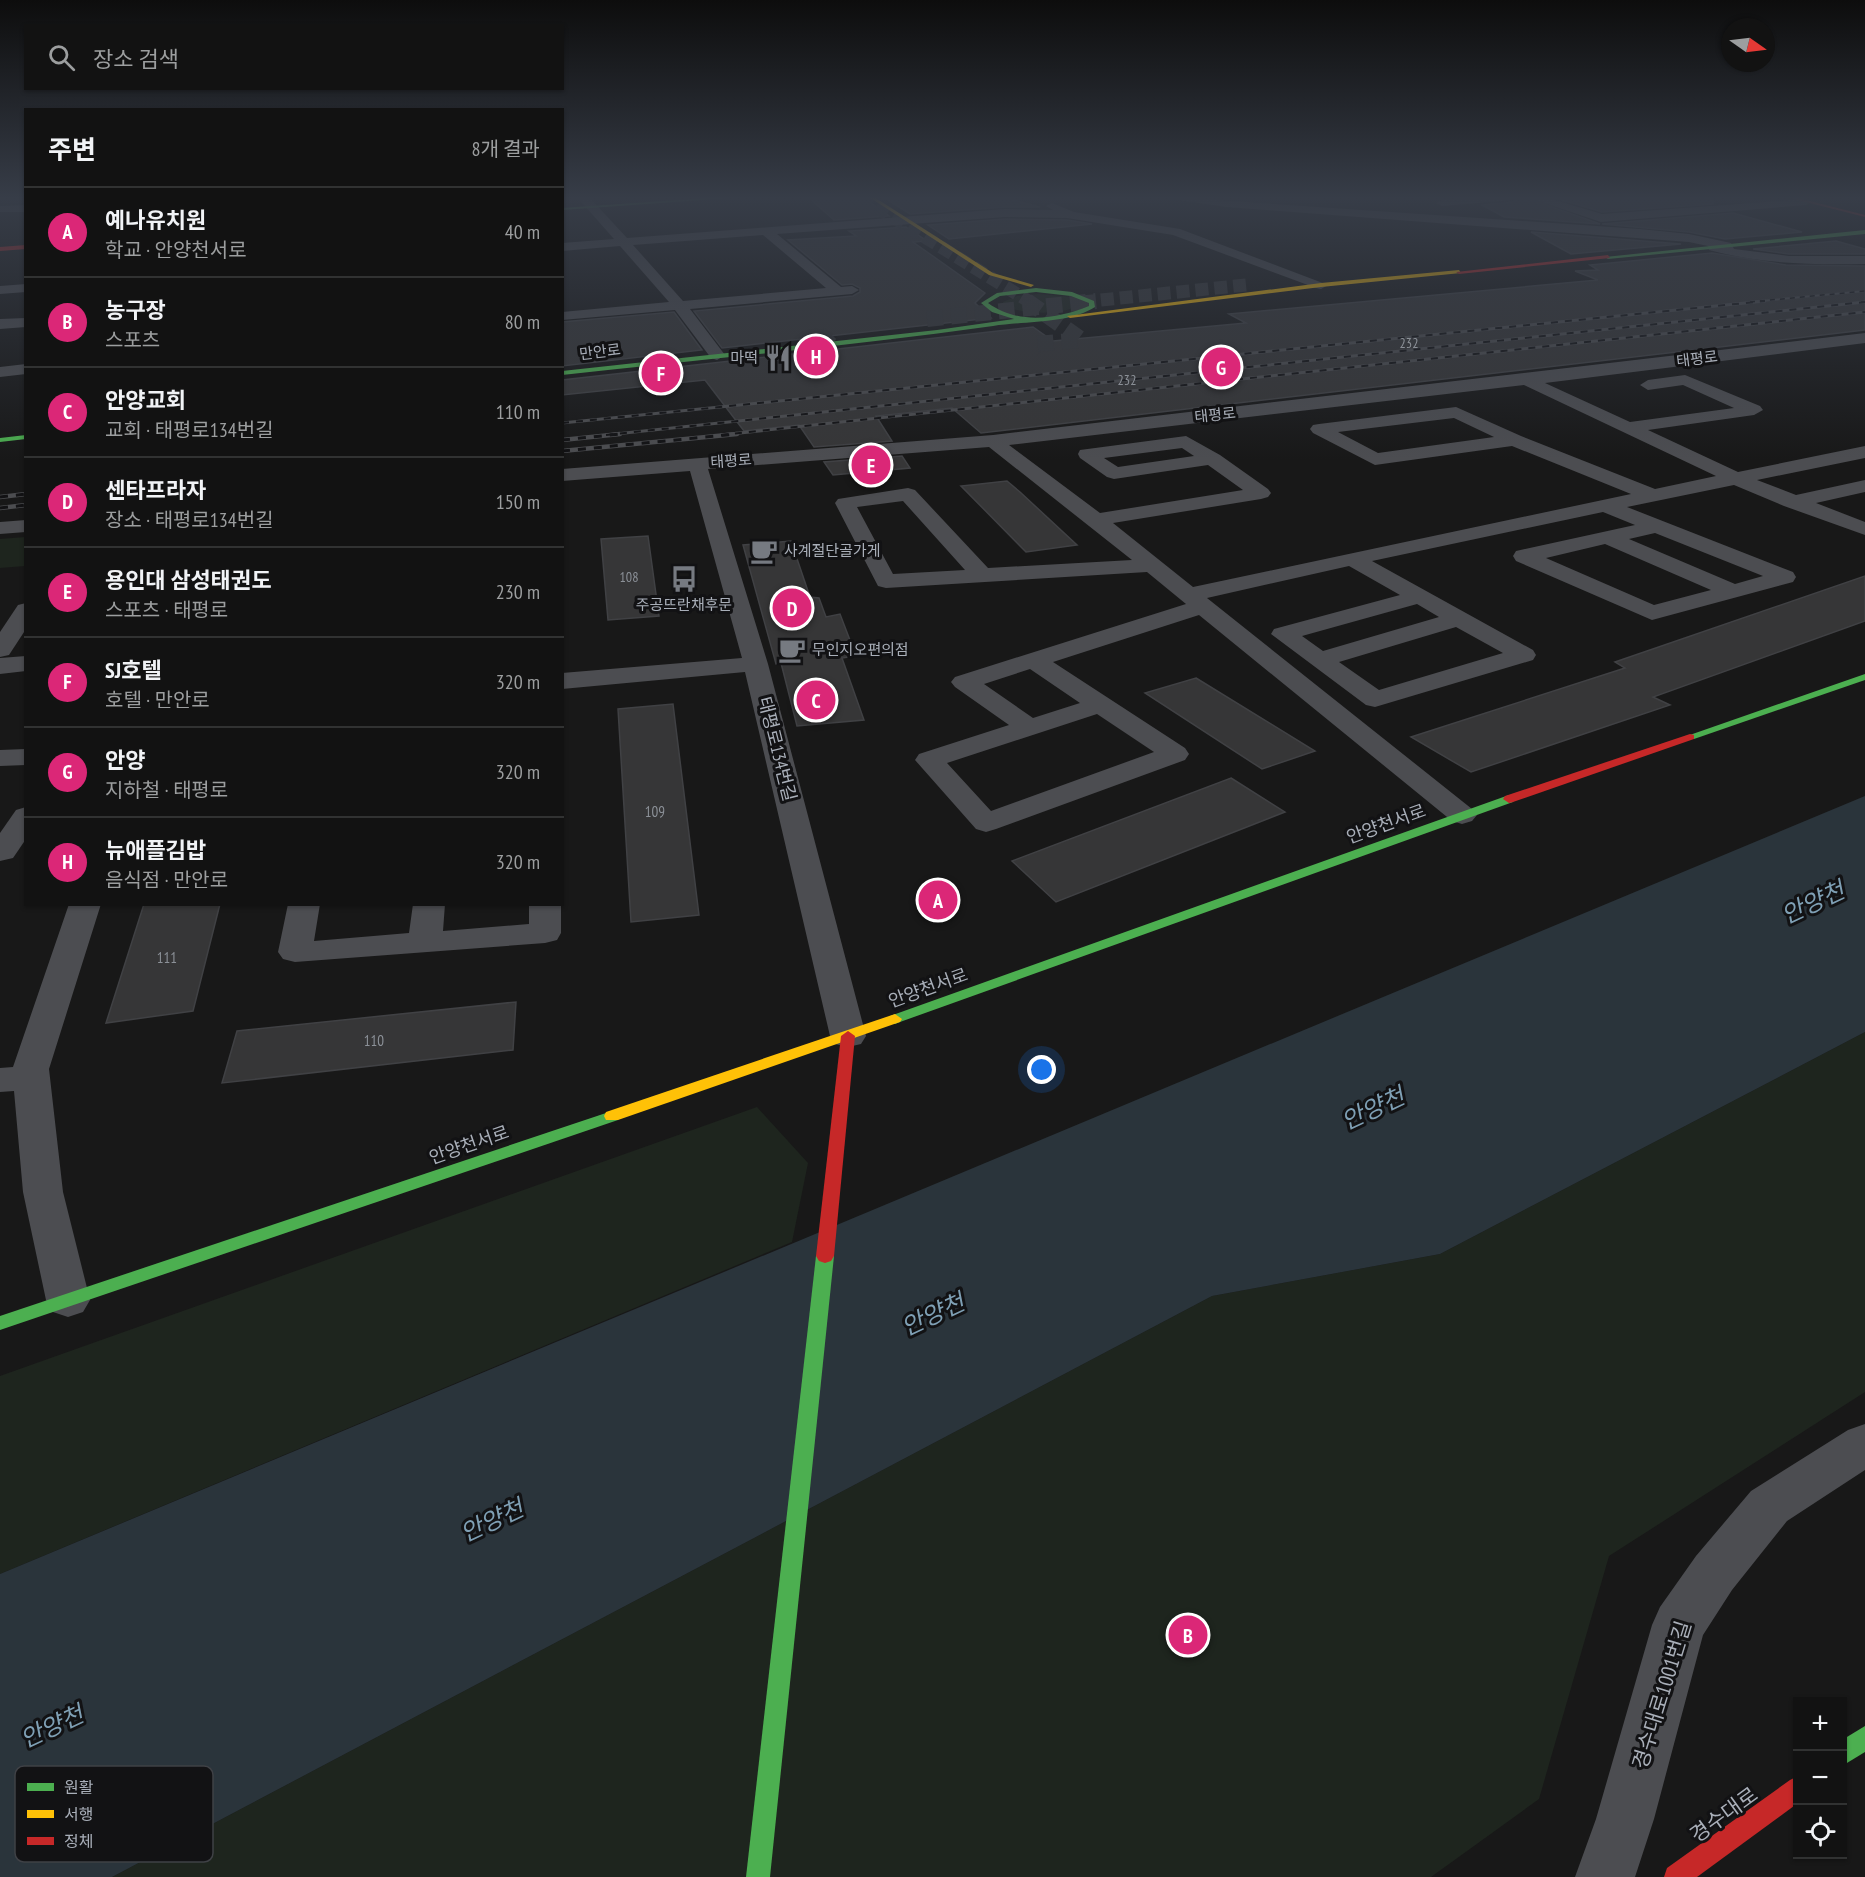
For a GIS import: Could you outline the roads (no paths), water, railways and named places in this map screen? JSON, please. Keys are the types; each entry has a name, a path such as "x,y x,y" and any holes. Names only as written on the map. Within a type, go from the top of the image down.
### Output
{"street":[{"path":"660,285 679,305 717,355"},
{"path":"564,316 845,290 838,285"},
{"path":"992,285 999,294"},
{"path":"1032,285 1056,291 1101,294"},
{"path":"1056,291 999,294 979,304 998,313 1035,318 1070,316 1325,285"},
{"path":"0,290 24,288"},
{"path":"1120,295 1304,288"},
{"path":"1070,316 1092,307 1092,302 1085,297 1071,293"},
{"name":"만안로","path":"564,373 739,352 793,348 1035,318"},
{"path":"0,324 24,322"},
{"path":"739,352 880,324"},
{"name":"태평로","path":"564,476 697,463 993,441 1526,380 1865,338"},
{"path":"0,372 24,369"},
{"path":"1526,380 1737,479 1865,529"},
{"path":"1628,428 1754,410 1685,380 1632,387"},
{"path":"1514,440 1375,459 1318,429 1456,412 1514,440 1655,496"},
{"path":"0,440 24,437"},
{"path":"993,441 1096,520 1462,815"},
{"path":"1096,520 1261,493 1213,459 1186,442 1087,454 1114,473 1213,459"},
{"path":"1029,727 964,682 1033,660 1195,601 1353,559 1865,452"},
{"path":"1842,457 1865,465"},
{"name":"태평로134번길","path":"697,463 756,664 848,1036"},
{"path":"1791,502 1865,487"},
{"path":"982,575 908,494 845,503 886,581 1152,565"},
{"path":"1607,506 1785,577 1652,613 1524,556 1657,526"},
{"path":"0,528 24,526"},
{"path":"1607,537 1733,591"},
{"path":"1353,559 1420,596 1524,655 1375,699 1283,634 1420,596"},
{"path":"0,650 24,613"},
{"path":"1320,660 1458,618"},
{"path":"1033,660 1175,754 986,823 929,760 1100,705"},
{"path":"0,666 24,663"},
{"path":"564,681 756,664"},
{"name":"안양천서로","path":"0,1323 848,1036 1462,815 1865,677"},
{"path":"0,758 24,757"},
{"path":"9,852 24,820"},
{"path":"68,1300 16,1079 31,1069 84,906"},
{"path":"304,906 295,952 545,933 545,906"},
{"path":"425,942 429,906"},
{"path":"758,1877 848,1036"},
{"name":"경수대로1001번길","path":"1605,1877 1625,1819 1679,1625 1714,1573 1769,1506 1865,1444"},
{"path":"1847,1751 1865,1738"},
{"name":"경수대로","path":"1676,1877 1793,1791"}],"water":[{"name":"안양천","path":"1865,796 1865,1032 1440,1254 1212,1296 213,1824 213,1766 15,1766 15,1862 140,1862 112,1877 0,1877 0,1574"}],"tunnel":[{"path":"1002,285 1030,302"},
{"path":"1082,302 1246,285"},
{"path":"1027,301 1036,307"},
{"path":"1036,307 1096,301"},
{"path":"927,319 1036,307"},
{"path":"1036,307 1082,340 1037,344 1043,349"},
{"path":"819,334 833,347"}],"railway":[{"path":"1750,302 1865,291"},
{"path":"564,423 1765,301"},
{"path":"606,435 1865,302 1861,302"},
{"path":"721,435 1865,312"},
{"path":"564,440 620,434"},
{"path":"564,451 737,434"},
{"path":"0,497 24,494"},
{"path":"0,508 24,505"}],"place":[{"name":"뉴애플김밥","path":"816,356"},
{"name":"마떡","path":"778,358"},
{"name":"안양","path":"1221,367"},
{"name":"SJ호텔","path":"661,373"},
{"name":"용인대 삼성태권도","path":"871,465"},
{"name":"사계절단골가게","path":"764,551"},
{"name":"주공뜨란채후문","path":"684,579"},
{"name":"센타프라자","path":"792,608"},
{"name":"무인지오편의점","path":"792,650"},
{"name":"안양교회","path":"816,700"},
{"name":"예나유치원","path":"938,900"},
{"name":"농구장","path":"1188,1635"}]}
